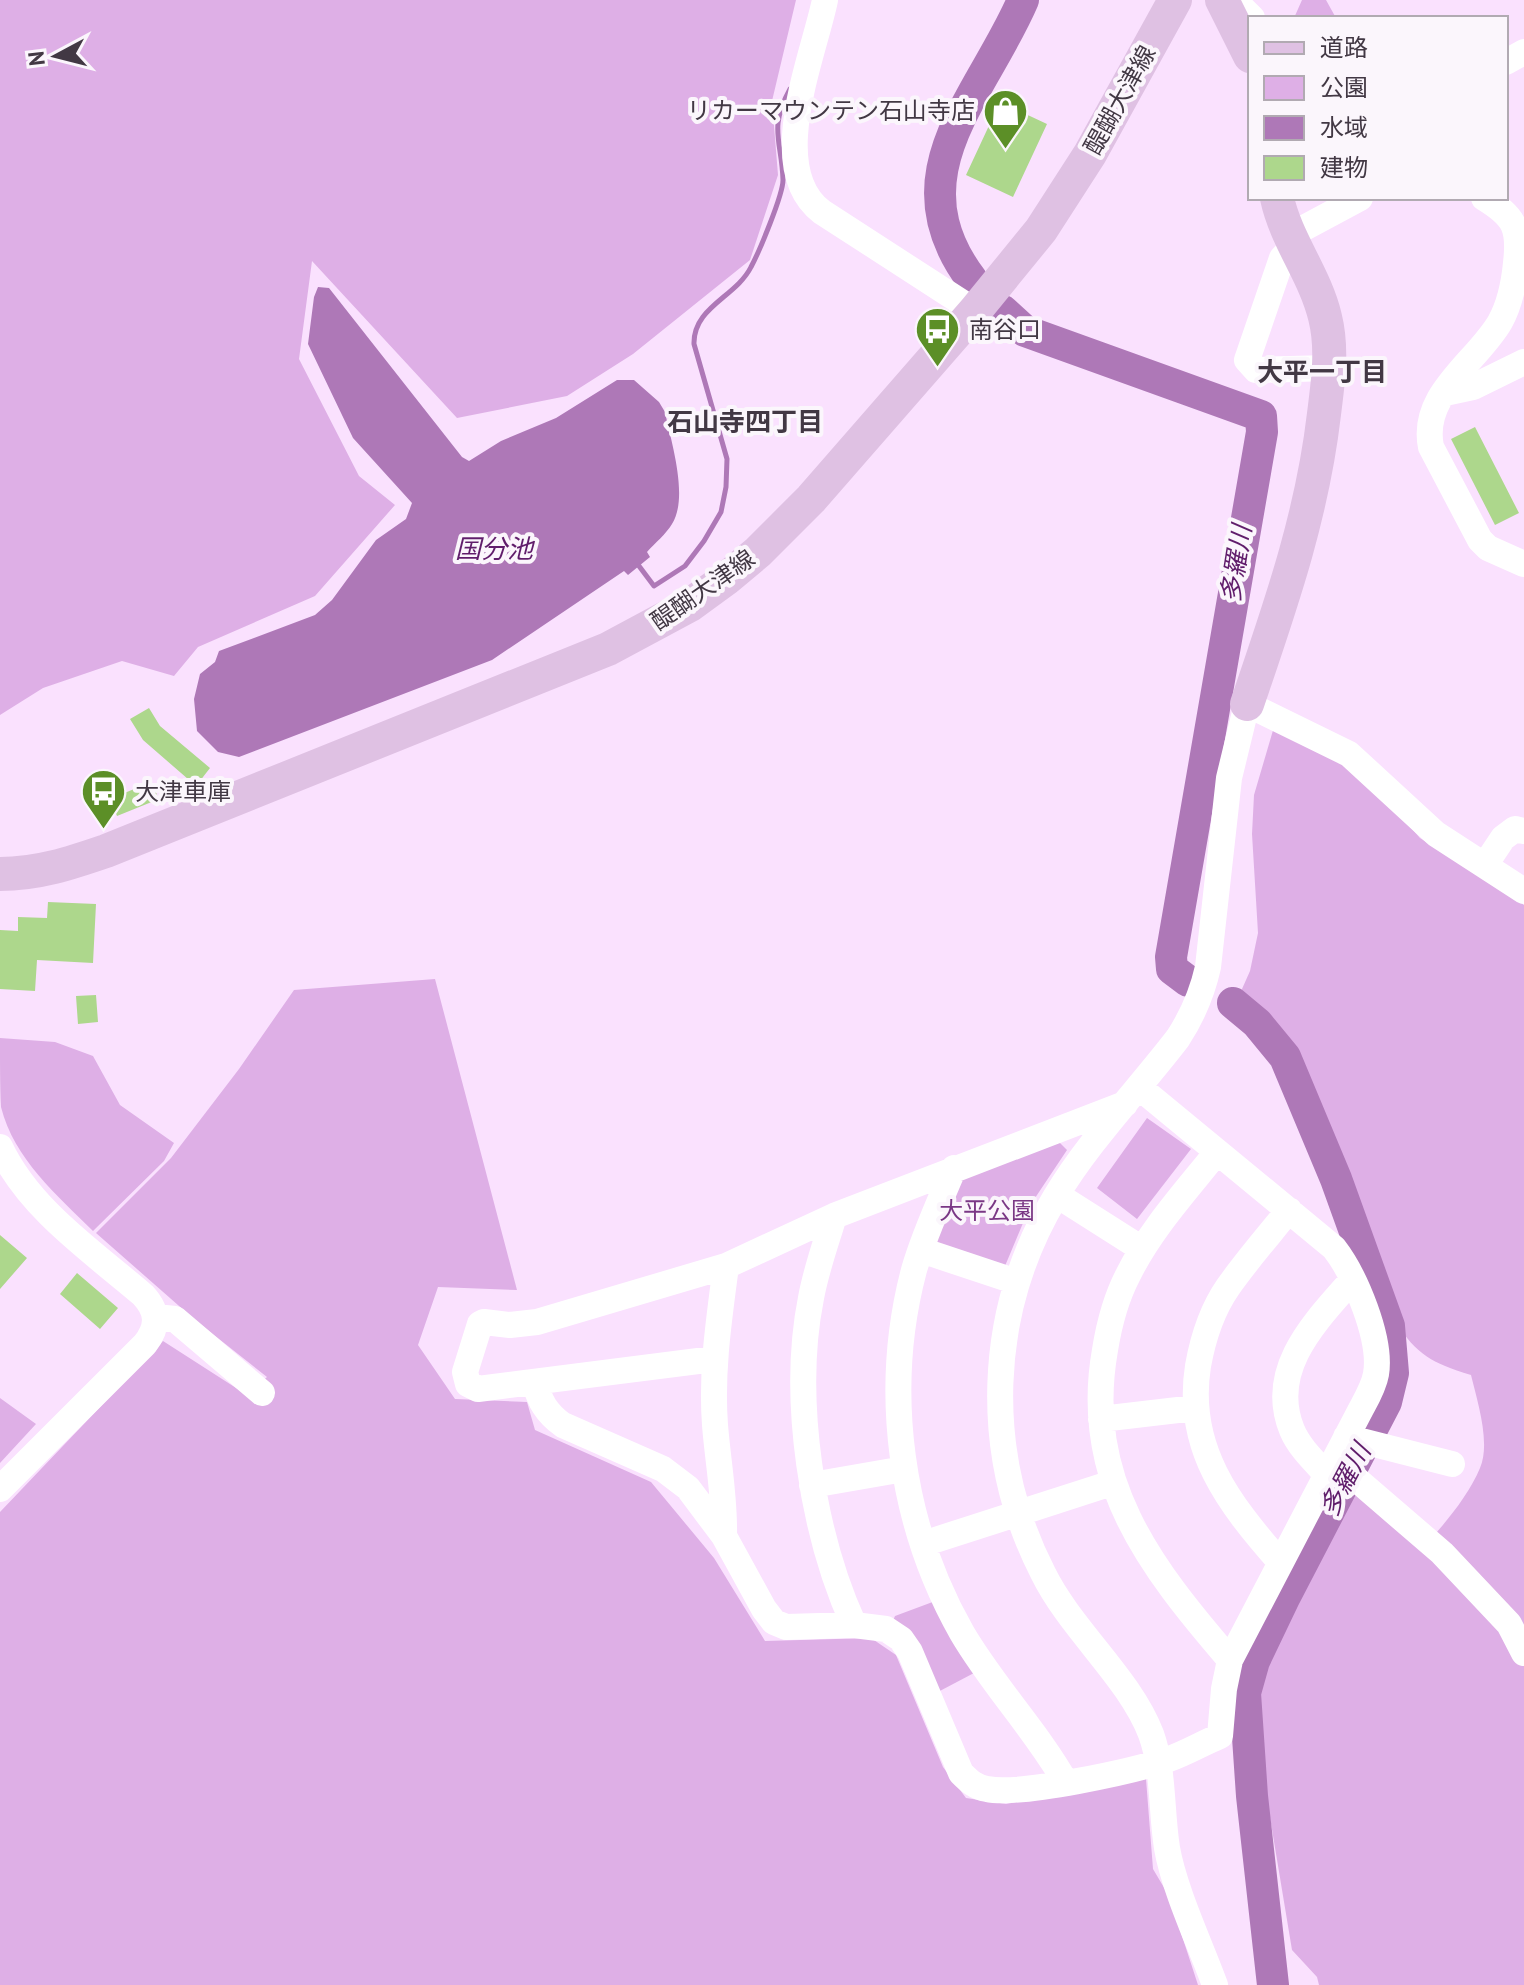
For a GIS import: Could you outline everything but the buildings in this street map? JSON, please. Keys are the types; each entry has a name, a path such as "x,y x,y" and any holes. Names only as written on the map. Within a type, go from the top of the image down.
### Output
{"main road":[{"name":"醍醐大津線","path":"0,874 25,874 66,865 106,851 608,649 690,605 758,552 811,499 975,311 1061,202 1175,0"},
{"path":"1222,0 1248,52"},
{"path":"1247,704 1293,572 1310,506 1330,368 1326,318 1278,200"}],"street":[{"path":"825,0 796,115 794,147 797,178 802,191 822,212 975,311"},
{"path":"1234,0 1250,16"},
{"path":"1330,368 1256,370 1247,360 1282,258 1293,240 1357,200"},
{"path":"1487,200 1509,217 1521,240 1513,287 1499,325 1458,371 1431,417 1428,434 1431,447 1480,540 1488,548 1524,564"},
{"path":"1445,393 1473,387 1524,362"},
{"path":"1215,1985 1167,1851 1158,1762 1151,1734 1138,1709 1058,1598 1033,1552 1008,1481 999,1406 1001,1361 1017,1282 1057,1195 1178,1038 1203,992 1229,778 1247,704 1349,754 1419,821 1524,891"},
{"path":"1485,865 1503,838 1515,829 1524,831"},
{"path":"714,1359 478,1389 468,1384 465,1372 480,1324 484,1322 510,1325 537,1322 726,1266 834,1216 1041,1137 1134,1095"},
{"path":"534,1382 541,1402 550,1415 582,1435 663,1469 688,1488 724,1536 774,1622 795,1627 854,1625 886,1629 901,1639 910,1652 961,1773 973,1785 989,1790 1009,1790 1066,1783 1158,1762 1220,1736 1230,1660 1361,1409 1376,1373 1376,1351 1365,1309 1345,1262 1334,1248 1217,1152 1134,1095"},
{"path":"1041,1137 1077,1136 1085,1156"},
{"path":"0,1147 19,1179 35,1198 143,1295 152,1305 156,1317 152,1335 145,1344 0,1489"},
{"path":"1217,1152 1142,1249 1126,1277 1107,1339 1102,1368 1101,1419 1112,1483 1141,1544 1230,1660"},
{"path":"954,1168 914,1270 899,1351 898,1392 904,1469 923,1544 936,1580 962,1632 1066,1783"},
{"path":"1057,1195 1142,1249"},
{"path":"1280,1562 1238,1512 1218,1481 1199,1432 1195,1408 1201,1348 1211,1317 1228,1287 1289,1210"},
{"path":"834,1216 811,1298 805,1343 807,1433 812,1485 825,1548 837,1588 854,1625"},
{"path":"921,1250 1017,1282"},
{"path":"724,1536 725,1503 715,1425 714,1359 726,1266"},
{"path":"1352,1280 1311,1327 1295,1352 1286,1384 1287,1410 1293,1432 1308,1455 1328,1469 1355,1478 1442,1553 1509,1624 1524,1653"},
{"path":"156,1317 175,1319 262,1393"},
{"path":"1101,1419 1195,1408"},
{"path":"1346,1437 1452,1464"},
{"path":"812,1485 904,1469"},
{"path":"923,1544 1112,1483"}],"green space":[{"path":"0,0 796,0 772,101 778,175 750,260 633,354 567,396 457,418 312,261 299,359 359,476 395,505 315,596 198,647 174,676 122,661 43,688 0,715"},
{"path":"1302,0 1326,0 1335,16 1295,16"},
{"path":"1274,727 1343,761 1390,804 1420,838 1524,905 1524,1985 1319,1985 1317,1977 1292,1950 1252,1709 1260,1666 1351,1486 1421,1550 1469,1490 1480,1468 1484,1446 1471,1375 1426,1356 1394,1321 1292,1054 1238,998 1250,971 1258,933 1252,834 1254,795"},
{"path":"435,979 517,1290 438,1287 418,1345 455,1399 527,1402 535,1430 651,1482 714,1558 765,1641 871,1638 896,1655 943,1767 966,1798 1006,1804 1146,1779 1153,1869 1169,1896 1198,1985 0,1985 0,1512 163,1341 247,1395 267,1377 195,1320 96,1233 171,1158 294,990"},
{"path":"0,1038 55,1042 93,1056 120,1105 174,1143 164,1161 93,1231 38,1175 7,1126 1,1107"},
{"path":"1147,1118 1191,1149 1137,1219 1097,1188"},
{"name":"大平公園","path":"1059,1142 1067,1150 1031,1204 1005,1266 939,1246 936,1239 959,1179"},
{"path":"0,1398 36,1424 0,1463"},
{"path":"938,1600 974,1673 936,1693 892,1623 895,1616"}],"water":[{"name":"国分池","path":"318,287 329,288 462,457 469,461 501,441 556,418 617,380 634,380 659,402 665,412 679,485 677,513 670,528 647,552 650,557 628,575 624,571 492,660 239,757 218,752 197,731 194,699 200,674 215,662 219,651 315,615 332,600 376,540 406,519 412,503 353,438 308,344"}],"waterway":[{"name":"多羅川","path":"972,280 950,241 940,205 942,170 952,136 1023,0"},
{"path":"639,566 654,586 685,566 721,512 727,459 694,344 696,331 708,311 744,277 770,224 783,180 779,115 790,89"},
{"name":"多羅川","path":"1003,311 1025,331 1261,416 1262,432 1171,957 1172,969 1188,981"},
{"name":"多羅川","path":"1233,1003 1257,1023 1285,1057 1336,1179 1389,1326 1393,1373 1386,1402 1284,1598 1254,1661 1245,1693 1252,1796 1273,1985"}],"place":[{"name":"リカーマウンテン石山寺店","path":"1006,150"},
{"name":"南谷口","path":"938,369"},
{"name":"大津車庫","path":"104,831"}],"district":[{"name":"大平一丁目","path":"1322,372"},
{"name":"石山寺四丁目","path":"745,422"}]}
